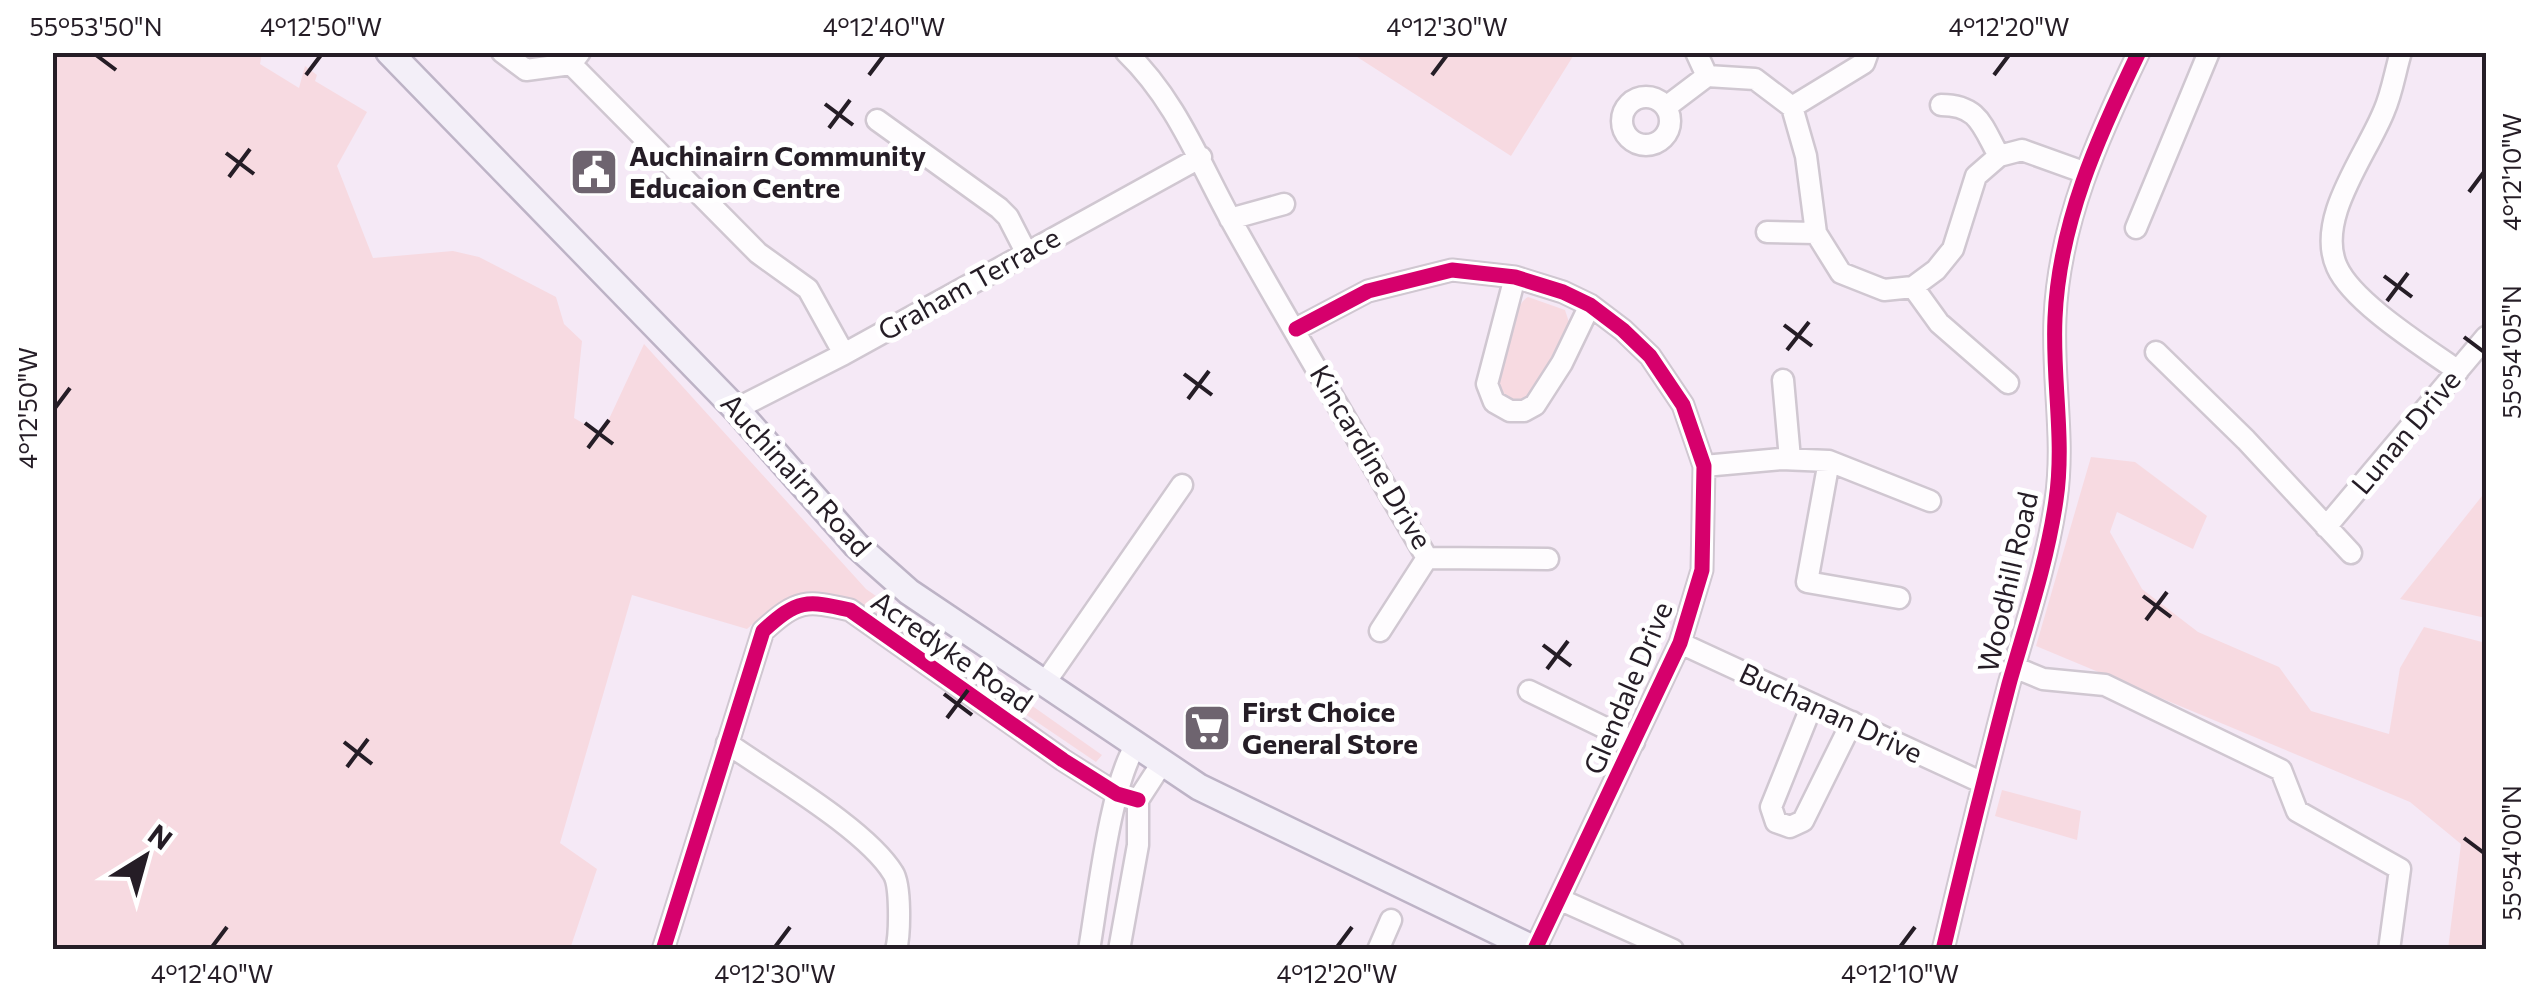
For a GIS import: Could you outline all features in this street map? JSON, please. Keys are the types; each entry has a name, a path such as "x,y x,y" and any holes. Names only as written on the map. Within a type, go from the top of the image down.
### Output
{"main road":[{"name":"Auchinairn Road","path":"389,52 736,409 870,557 910,592 1198,786 1536,949"}],"street":[{"path":"502,52 526,70 575,58 758,253 808,289 844,354"},
{"name":"Kincardine Drive","path":"1126,52 1160,90 1230,219 1427,558 1548,559"},
{"path":"1696,52 1707,76"},
{"path":"1792,107 1864,64 1868,52"},
{"name":"Woodhill Road","path":"1943,950 2056,498 2059,440 2055,318 2062,250 2086,173 2138,52"},
{"path":"2136,228 2209,52"},
{"path":"2401,52 2385,109 2333,218 2331,242 2338,269 2377,313 2458,371"},
{"path":"1666,108 1707,76 1755,80 1792,107 1806,156 1816,233 1841,273 1884,290 1914,287 1936,270 1953,249 1976,176 1999,156 2022,150 2086,173"},
{"path":"1941,105 1963,105 1975,114 1999,156"},
{"path":"877,120 999,208 1008,216 1026,252"},
{"name":"Graham Terrace","path":"736,409 844,354 1200,158"},
{"path":"1230,219 1284,204"},
{"path":"1767,232 1816,233"},
{"name":"Glendale Drive","path":"1296,329 1368,291 1452,270 1515,277 1544,284 1590,305 1624,330 1650,356 1683,405 1704,466 1702,570 1680,642 1536,949"},
{"path":"1515,277 1487,384 1494,402 1510,411 1524,411 1535,405 1562,363 1590,305"},
{"path":"1914,287 1939,323 2008,383"},
{"name":"Lunan Drive","path":"2326,527 2486,337"},
{"path":"2156,352 2246,440 2351,553"},
{"path":"1782,380 1790,459"},
{"path":"1704,466 1790,459 1830,461 1930,501"},
{"path":"1830,461 1806,582 1898,598"},
{"path":"1044,684 1182,484"},
{"path":"1380,631 1427,558"},
{"name":"Acredyke Road","path":"663,950 763,631 785,611 812,602 850,610 1128,797"},
{"name":"Buchanan Drive","path":"1680,642 1983,783"},
{"path":"2014,666 2043,679 2105,685 2281,770 2297,812 2400,869 2389,950"},
{"path":"1529,692 1634,742"},
{"path":"1812,705 1771,806 1776,822 1790,827 1803,821 1852,722"},
{"path":"727,743 870,844 879,855 896,876 896,950"},
{"path":"1119,950 1138,845 1128,797 1128,758 1136,745"},
{"path":"1089,950 1128,797 1162,763"},
{"path":"1561,900 1673,950"},
{"path":"1378,950 1392,920"}],"shaded area":[{"path":"52,53 262,53 260,64 299,88 305,66 317,75 315,81 367,112 337,166 373,258 453,251 479,257 556,297 564,324 582,341 574,418 602,434 644,344 866,589 1102,755 1096,762 857,600 822,594 797,595 775,606 747,629 632,595 560,843 597,869 570,949 53,949"},
{"path":"1351,53 1575,53 1511,156"},
{"path":"1528,297 1565,310 1569,322 1533,393 1522,401 1510,401 1499,388 1501,366 1516,312"},
{"path":"2091,457 2135,462 2207,516 2193,549 2117,512 2110,532 2142,589 2198,632 2279,667 2311,711 2389,734 2400,668 2424,627 2486,643 2486,949 2448,949 2461,844 2410,802 2036,646"},
{"path":"2486,491 2486,618 2400,599"},
{"path":"2002,790 2081,811 2077,840 1995,816"}],"cycle path":[{"path":"1943,950 2052,524 2059,455 2055,318 2064,248 2095,148 2139,52"},
{"path":"1296,329 1368,291 1452,270 1515,277 1590,305 1623,330 1650,356 1683,405 1704,466 1702,570 1680,643 1535,949"},
{"path":"663,950 763,631 785,613 803,605 850,610 1063,760 1117,794 1138,800"}],"place":[{"name":"Auchinairn Community Educaion Centre","path":"594,172"},
{"name":"First Choice General Store","path":"1207,728"}]}
